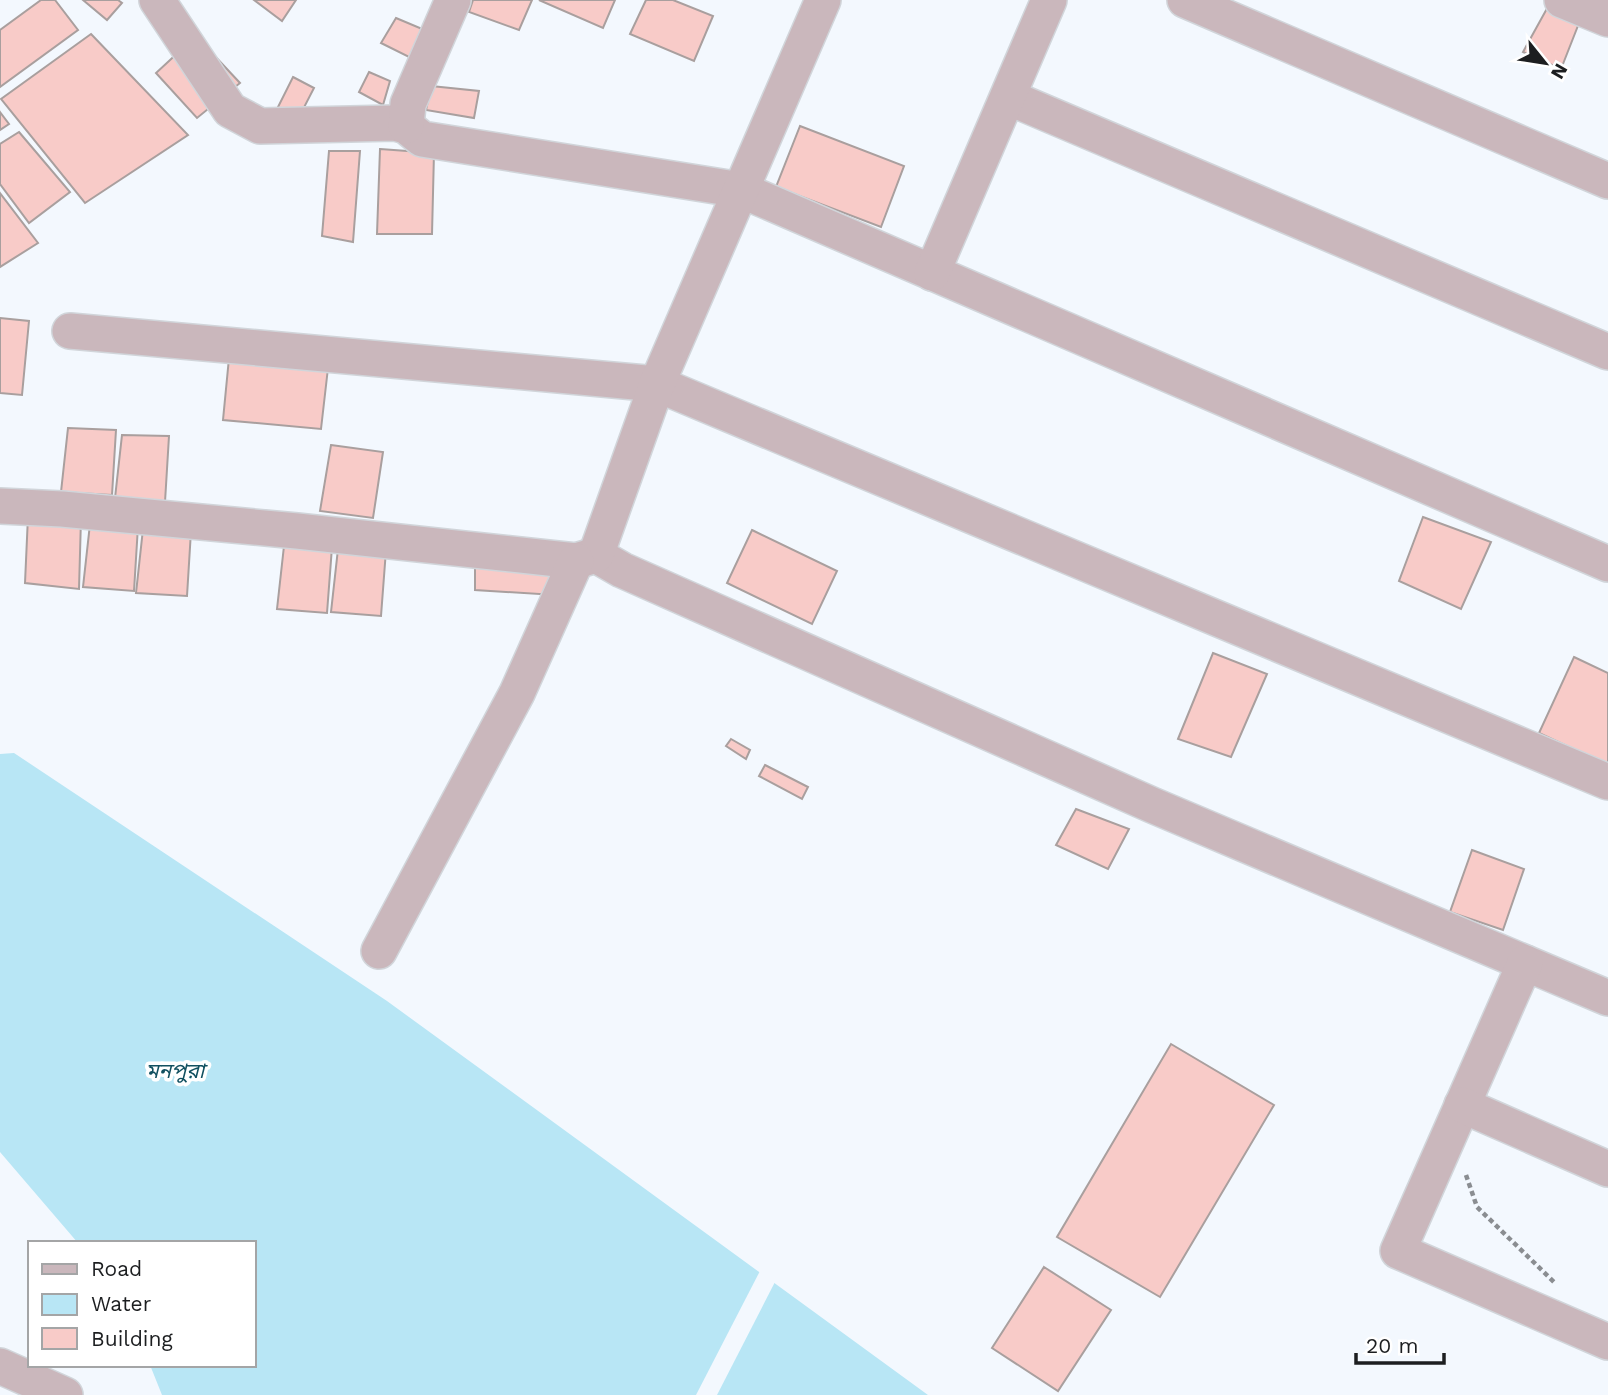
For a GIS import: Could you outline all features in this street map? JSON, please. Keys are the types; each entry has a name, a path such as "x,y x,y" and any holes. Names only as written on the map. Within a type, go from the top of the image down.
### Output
{"street":[{"path":"157,0 230,110 260,127 395,123 406,126 422,139 741,190 1608,564"},
{"path":"406,126 408,104 453,0"},
{"path":"379,950 586,558 657,384 823,0"},
{"path":"932,273 1049,0"},
{"path":"1185,0 1608,181"},
{"path":"1562,0 1608,19"},
{"path":"1007,97 1608,352"},
{"path":"70,331 657,384 1608,782"},
{"path":"0,506 62,509 586,558 622,570 1152,805 1608,998"},
{"path":"1525,963 1398,1251 1608,1342"},
{"path":"1456,1119 1608,1169"},
{"path":"0,1366 65,1395"}],"path":[{"path":"1456,1119 1477,1207 1561,1289"}],"water":[{"name":"মনপুরা","path":"14,753 387,1001 928,1395 162,1395 151,1367 256,1367 256,1241 76,1241 0,1152 0,754"}],"pier":[{"path":"761,1269 776,1280 717,1395 696,1395"}],"building":[{"path":"41,0 55,0 78,30 0,87 0,30"},
{"path":"83,0 118,0 122,3 107,20"},
{"path":"254,0 296,0 282,21"},
{"path":"473,0 532,0 519,30 469,12"},
{"path":"539,0 615,0 603,28"},
{"path":"646,0 673,0 713,16 694,61 630,34"},
{"path":"1550,3 1581,18 1561,69 1523,52"},
{"path":"396,18 427,31 413,59 381,43"},
{"path":"91,34 188,135 85,203 1,99"},
{"path":"196,36 240,83 197,118 156,73"},
{"path":"369,72 390,81 383,105 359,92"},
{"path":"293,77 314,88 296,123 275,113"},
{"path":"431,86 479,91 474,118 426,110"},
{"path":"0,112 9,124 0,130"},
{"path":"800,126 904,166 881,227 776,187"},
{"path":"19,132 70,192 29,223 0,184 0,144"},
{"path":"380,149 434,153 432,234 377,234"},
{"path":"329,151 360,151 353,242 322,236"},
{"path":"0,193 38,243 0,267"},
{"path":"0,318 29,321 22,395 0,393"},
{"path":"229,358 328,368 321,429 223,420"},
{"path":"68,428 116,430 112,495 61,492"},
{"path":"122,435 169,436 165,502 115,498"},
{"path":"331,445 383,452 373,518 320,511"},
{"path":"28,516 81,518 79,589 25,583"},
{"path":"1423,517 1491,542 1461,609 1399,581"},
{"path":"90,524 138,526 134,591 83,587"},
{"path":"143,529 191,531 187,596 136,593"},
{"path":"752,530 837,571 812,624 727,583"},
{"path":"284,546 332,547 327,613 277,609"},
{"path":"338,549 386,550 381,616 331,612"},
{"path":"475,562 551,568 555,595 475,590"},
{"path":"1213,653 1267,674 1231,757 1178,739"},
{"path":"1574,657 1608,673 1608,765 1539,733"},
{"path":"731,739 750,750 746,759 726,746"},
{"path":"765,765 808,787 802,799 759,776"},
{"path":"1076,809 1129,829 1108,869 1056,845"},
{"path":"1472,850 1524,869 1503,930 1450,912"},
{"path":"1171,1044 1274,1105 1160,1297 1057,1237"},
{"path":"1044,1267 1111,1310 1058,1391 992,1348"}]}
